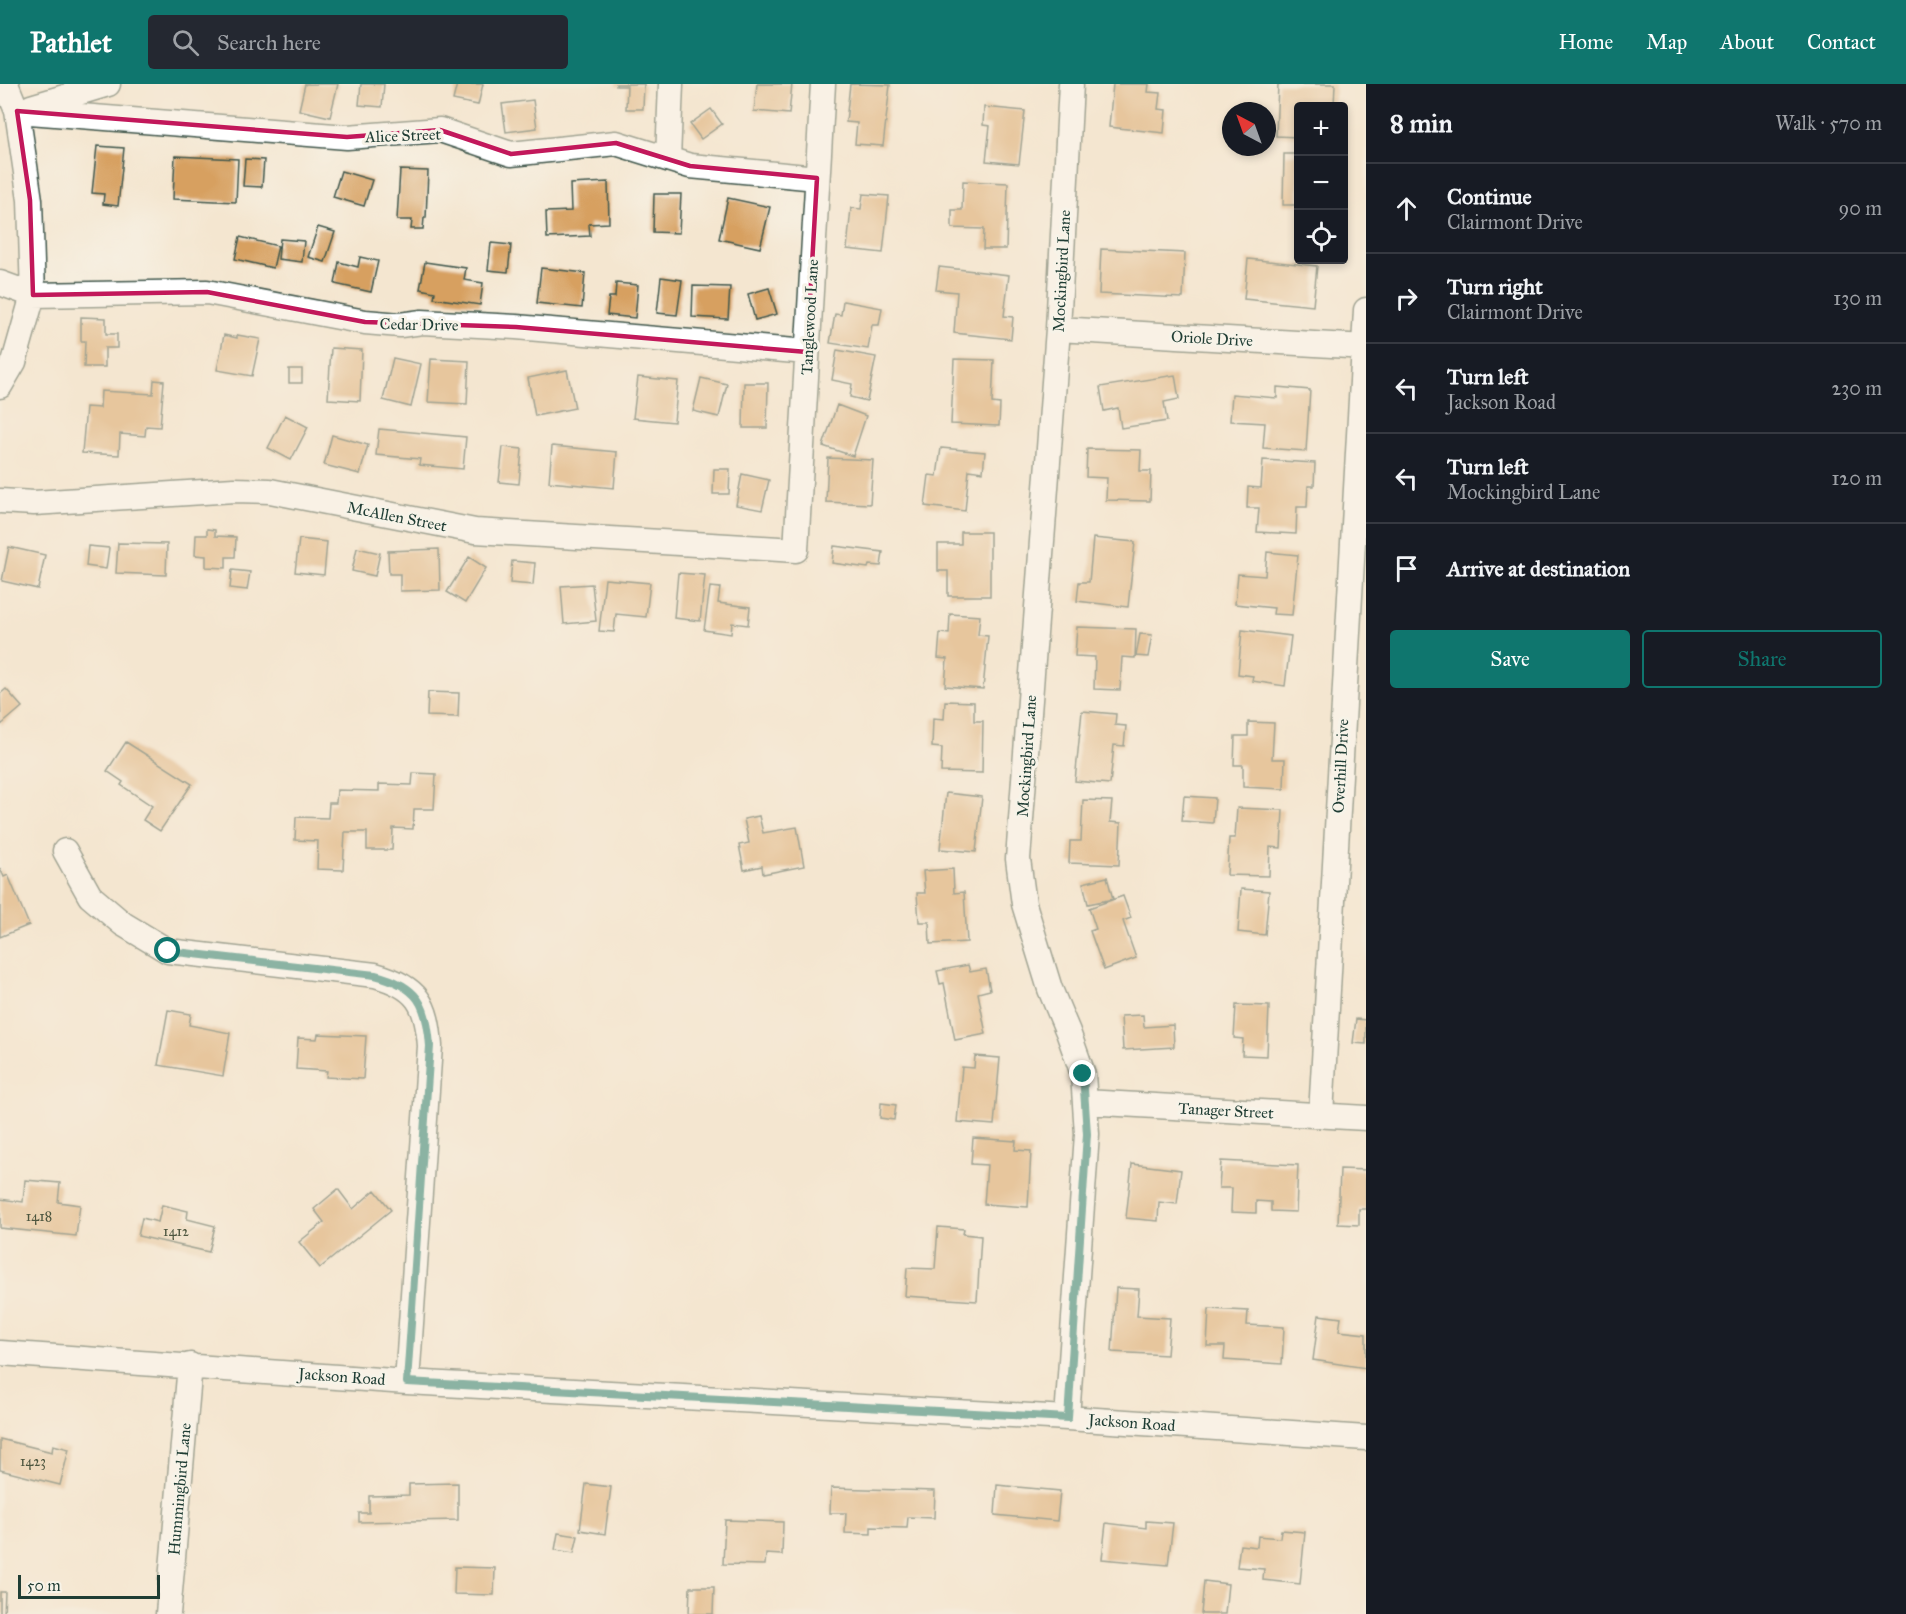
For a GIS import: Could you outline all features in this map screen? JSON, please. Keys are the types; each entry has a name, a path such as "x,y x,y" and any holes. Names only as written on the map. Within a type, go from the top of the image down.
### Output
{"street":[{"path":"0,386 14,362 33,295 30,200 17,111 6,84"},
{"path":"17,111 108,84"},
{"path":"668,159 671,84"},
{"name":"Tanglewood Lane","path":"796,550 823,84"},
{"name":"Mockingbird Lane","path":"1068,1418 1087,1134 1083,1074 1050,990 1024,904 1018,859 1058,329 1071,84"},
{"name":"Alice Street","path":"17,111 347,137 440,130 511,154 616,143 690,166 818,178"},
{"path":"0,283 33,295"},
{"name":"Cedar Drive","path":"33,295 207,292 365,322 400,325 422,322 516,327 807,352"},
{"name":"Overhill Drive","path":"1321,1115 1366,310"},
{"name":"Oriole Drive","path":"1058,329 1364,347"},
{"name":"McAllen Street","path":"0,501 33,503 234,490 270,490 474,531 796,550"},
{"path":"65,851 90,896 123,924 168,951 375,975 401,984 412,991 420,1001 428,1022 430,1046 407,1382"},
{"name":"Tanager Street","path":"1085,1102 1366,1118"},
{"name":"Jackson Road","path":"0,1353 407,1382 1068,1418 1366,1438"},
{"name":"Hummingbird Lane","path":"168,1614 190,1365"}],"highlighted area":[{"path":"17,111 347,137 440,130 511,154 616,143 690,166 817,178 807,352 516,327 365,322 207,292 33,295 30,200"}],"building":[{"path":"305,84 338,84 330,117 299,110"},
{"path":"361,84 384,84 382,107 359,105"},
{"path":"457,84 483,84 478,105 453,100"},
{"path":"616,84 644,84 643,109 626,109 627,86 616,86"},
{"path":"757,84 792,84 789,114 754,111"},
{"path":"850,84 890,85 883,146 855,144 857,123 846,122"},
{"path":"1113,84 1149,84 1148,92 1160,93 1158,109 1166,110 1164,133 1109,127"},
{"path":"1278,84 1335,84 1334,102 1294,102 1294,137 1276,136"},
{"path":"533,100 537,128 506,132 502,104"},
{"path":"984,107 1025,111 1019,164 986,161 990,126 983,125"},
{"path":"711,109 722,124 701,139 690,124"},
{"path":"97,146 124,148 118,206 103,204 104,194 92,193"},
{"path":"1284,154 1294,154 1294,205 1283,205"},
{"path":"175,156 238,159 236,202 173,199"},
{"path":"245,159 264,160 262,187 243,186"},
{"path":"400,170 428,171 426,218 424,218 423,229 411,229 412,220 397,220"},
{"path":"341,171 372,180 364,206 333,197"},
{"path":"963,181 1008,183 1006,249 983,249 984,229 952,228 952,210 962,210"},
{"path":"608,182 609,223 589,224 590,236 547,238 546,212 571,211 570,184"},
{"path":"654,194 681,194 679,233 653,232"},
{"path":"863,194 889,196 883,253 847,249 851,208 861,209"},
{"path":"728,198 770,207 760,248 719,239"},
{"path":"318,227 335,232 325,262 308,257"},
{"path":"240,237 278,246 273,268 235,259"},
{"path":"280,239 304,241 302,262 278,259"},
{"path":"491,243 511,245 508,272 488,270"},
{"path":"1101,249 1185,253 1183,298 1099,294"},
{"path":"360,257 378,261 371,292 335,284 339,262 358,267"},
{"path":"1248,259 1317,266 1313,306 1244,299"},
{"path":"425,262 466,268 464,280 483,283 480,305 434,298 435,292 420,289"},
{"path":"939,267 1009,275 1004,316 1013,317 1011,339 954,333 957,292 936,290"},
{"path":"541,268 585,273 582,308 537,303"},
{"path":"661,277 682,280 677,315 657,313"},
{"path":"616,283 638,285 635,318 607,315 609,297 615,297"},
{"path":"693,286 730,287 728,319 692,317"},
{"path":"769,288 777,314 755,320 748,294"},
{"path":"843,301 882,308 879,325 872,325 868,349 830,343 835,314 841,315"},
{"path":"81,317 106,318 106,334 117,334 117,348 105,348 105,367 84,367 85,341 81,341"},
{"path":"224,335 260,339 252,376 217,370"},
{"path":"331,348 362,350 360,401 328,399"},
{"path":"837,350 876,357 867,401 850,397 852,384 832,380"},
{"path":"393,358 421,364 411,407 383,400"},
{"path":"431,359 469,361 467,404 428,402"},
{"path":"954,359 994,360 992,403 1000,404 999,426 951,424"},
{"path":"289,369 302,369 302,383 289,383"},
{"path":"567,370 575,408 535,416 528,378"},
{"path":"1175,375 1179,399 1164,402 1167,421 1121,428 1118,408 1104,411 1100,387"},
{"path":"638,377 678,381 674,422 633,418"},
{"path":"701,378 727,384 719,417 693,411"},
{"path":"154,380 164,381 160,427 146,426 145,436 120,434 119,455 82,453 86,407 100,408 101,391 153,394"},
{"path":"744,383 768,383 767,428 743,428"},
{"path":"1277,387 1310,390 1306,451 1263,448 1265,423 1230,421 1232,394 1277,398"},
{"path":"837,405 866,416 853,456 823,446"},
{"path":"285,415 308,427 291,460 268,448"},
{"path":"379,429 466,437 463,469 419,465 420,459 376,455"},
{"path":"332,435 368,445 360,474 324,465"},
{"path":"552,446 617,452 614,488 549,482"},
{"path":"503,447 522,449 519,484 499,482"},
{"path":"941,448 985,452 983,472 969,470 965,511 925,506 929,475 937,476"},
{"path":"1087,449 1141,450 1140,471 1151,471 1150,501 1106,500 1107,478 1086,477"},
{"path":"828,458 873,460 870,504 826,502"},
{"path":"1263,460 1315,463 1314,486 1308,486 1307,507 1297,507 1296,534 1257,532 1259,508 1247,508 1248,487 1261,488"},
{"path":"714,469 730,469 729,494 713,494"},
{"path":"742,474 769,480 762,510 736,505"},
{"path":"207,529 215,530 215,536 236,537 235,557 226,557 226,568 206,567 206,556 195,555 196,535 207,535"},
{"path":"961,532 990,532 990,596 948,596 948,571 938,571 938,544 961,544"},
{"path":"1093,538 1135,542 1128,607 1077,601 1079,582 1089,582"},
{"path":"299,539 327,542 324,575 295,572"},
{"path":"118,543 167,544 166,575 116,573"},
{"path":"88,546 109,548 106,569 86,566"},
{"path":"834,546 883,552 881,566 869,565 868,568 832,563"},
{"path":"9,547 45,555 38,589 2,581"},
{"path":"357,548 380,553 375,576 352,571"},
{"path":"439,549 440,590 400,591 400,574 389,574 388,551"},
{"path":"1267,552 1298,555 1292,615 1273,614 1274,608 1235,604 1238,574 1265,576"},
{"path":"469,557 486,568 465,603 447,592"},
{"path":"512,561 535,563 533,585 510,583"},
{"path":"232,570 250,572 247,590 230,588"},
{"path":"678,573 705,575 700,621 674,618"},
{"path":"605,579 650,583 646,617 616,614 614,632 599,631"},
{"path":"592,584 596,621 564,624 561,586"},
{"path":"710,587 720,588 718,603 750,607 748,625 732,623 731,634 704,630"},
{"path":"950,614 980,616 978,635 988,636 983,689 945,686 947,659 938,658 940,633 949,634"},
{"path":"1077,627 1136,629 1135,658 1122,657 1120,690 1094,689 1095,657 1075,656"},
{"path":"1242,630 1291,636 1285,686 1252,681 1253,676 1238,674"},
{"path":"1140,634 1152,635 1148,657 1136,656"},
{"path":"6,689 22,707 1,725 0,694"},
{"path":"428,692 459,693 458,717 427,716"},
{"path":"945,701 974,702 974,721 983,721 982,773 941,772 942,748 932,747 933,718 944,719"},
{"path":"1082,711 1116,714 1115,725 1126,726 1124,746 1114,745 1110,784 1075,781"},
{"path":"1248,722 1274,723 1272,759 1285,759 1284,789 1243,787 1243,765 1234,765 1235,736 1248,736"},
{"path":"126,742 192,784 160,831 143,820 152,806 121,785 123,782 107,771"},
{"path":"413,773 436,774 434,809 414,809 413,829 393,828 392,850 367,850 367,832 345,832 343,870 317,869 318,841 295,840 296,817 328,818 329,803 336,803 337,790 379,791 379,784 412,785"},
{"path":"946,793 982,797 976,852 940,849"},
{"path":"1184,796 1215,798 1213,823 1182,821"},
{"path":"1083,800 1112,801 1110,822 1121,823 1119,865 1069,863 1070,841 1081,841"},
{"path":"1237,808 1283,810 1281,848 1270,847 1269,876 1227,875 1229,838 1235,838"},
{"path":"759,816 763,833 797,827 804,866 763,874 762,866 744,870 739,845 749,843 744,819"},
{"path":"0,868 4,877 8,875 29,925 0,937"},
{"path":"953,869 954,893 964,892 967,942 930,944 929,922 919,922 917,893 925,893 923,871"},
{"path":"1107,877 1113,899 1088,904 1083,883"},
{"path":"1241,889 1269,891 1265,935 1238,932"},
{"path":"1123,896 1131,918 1123,921 1136,958 1104,970 1090,931 1096,929 1089,908"},
{"path":"968,965 970,972 986,969 990,990 978,993 986,1034 955,1040 944,983 940,984 937,971"},
{"path":"1236,1005 1269,1006 1267,1056 1242,1055 1243,1039 1234,1038"},
{"path":"168,1010 191,1014 189,1025 230,1033 223,1076 158,1065"},
{"path":"1143,1015 1144,1027 1173,1025 1174,1047 1123,1050 1121,1016"},
{"path":"1356,1019 1366,1020 1366,1044 1353,1043"},
{"path":"318,1034 366,1036 363,1079 326,1077 327,1071 296,1069 298,1038 317,1039"},
{"path":"975,1056 1000,1058 994,1125 957,1122 962,1067 974,1068"},
{"path":"881,1103 896,1105 894,1120 880,1118"},
{"path":"973,1138 1016,1141 1015,1150 1031,1151 1028,1207 984,1204 987,1165 971,1164"},
{"path":"1221,1161 1298,1165 1296,1212 1271,1211 1271,1202 1256,1201 1256,1213 1231,1212 1232,1188 1219,1188"},
{"path":"1132,1164 1181,1170 1177,1204 1159,1202 1158,1221 1126,1218"},
{"path":"1340,1169 1366,1170 1366,1209 1359,1209 1359,1225 1338,1224"},
{"path":"25,1180 60,1183 58,1202 80,1205 76,1236 0,1228 0,1199 23,1202"},
{"path":"338,1189 353,1209 375,1190 391,1210 320,1268 299,1242 324,1222 314,1209"},
{"path":"162,1205 188,1211 187,1219 215,1226 209,1252 138,1236 142,1218 158,1222"},
{"path":"938,1227 964,1229 963,1234 981,1236 977,1301 905,1296 907,1268 935,1269"},
{"path":"1116,1288 1139,1289 1137,1316 1170,1318 1167,1355 1112,1352"},
{"path":"1209,1309 1248,1311 1247,1325 1284,1327 1282,1364 1224,1360 1225,1346 1207,1346"},
{"path":"1319,1315 1341,1318 1339,1331 1366,1334 1366,1368 1313,1360"},
{"path":"0,1439 52,1452 53,1445 69,1449 60,1485 0,1470"},
{"path":"458,1483 458,1520 359,1522 359,1513 369,1513 369,1496 409,1495 409,1484"},
{"path":"586,1484 611,1487 605,1534 580,1530"},
{"path":"997,1485 1060,1491 1057,1521 995,1515"},
{"path":"831,1488 935,1491 934,1518 908,1517 907,1528 871,1527 871,1534 845,1533 846,1513 830,1513"},
{"path":"725,1520 783,1522 782,1555 766,1554 765,1565 723,1564"},
{"path":"1146,1521 1173,1523 1168,1565 1102,1559 1106,1523 1146,1528"},
{"path":"1281,1530 1305,1532 1300,1584 1263,1580 1264,1569 1237,1567 1240,1545 1257,1547 1258,1536 1280,1538"},
{"path":"558,1533 578,1536 574,1553 555,1550"},
{"path":"455,1567 495,1568 494,1595 454,1594"},
{"path":"1204,1581 1228,1584 1225,1614 1201,1614"},
{"path":"690,1587 714,1587 713,1614 689,1614"},
{"path":"0,1592 5,1592 4,1614 0,1614"}],"route":[{"path":"168,951 375,975 401,984 412,991 420,1001 428,1022 430,1046 407,1382 1068,1418 1087,1134 1083,1074"}]}
